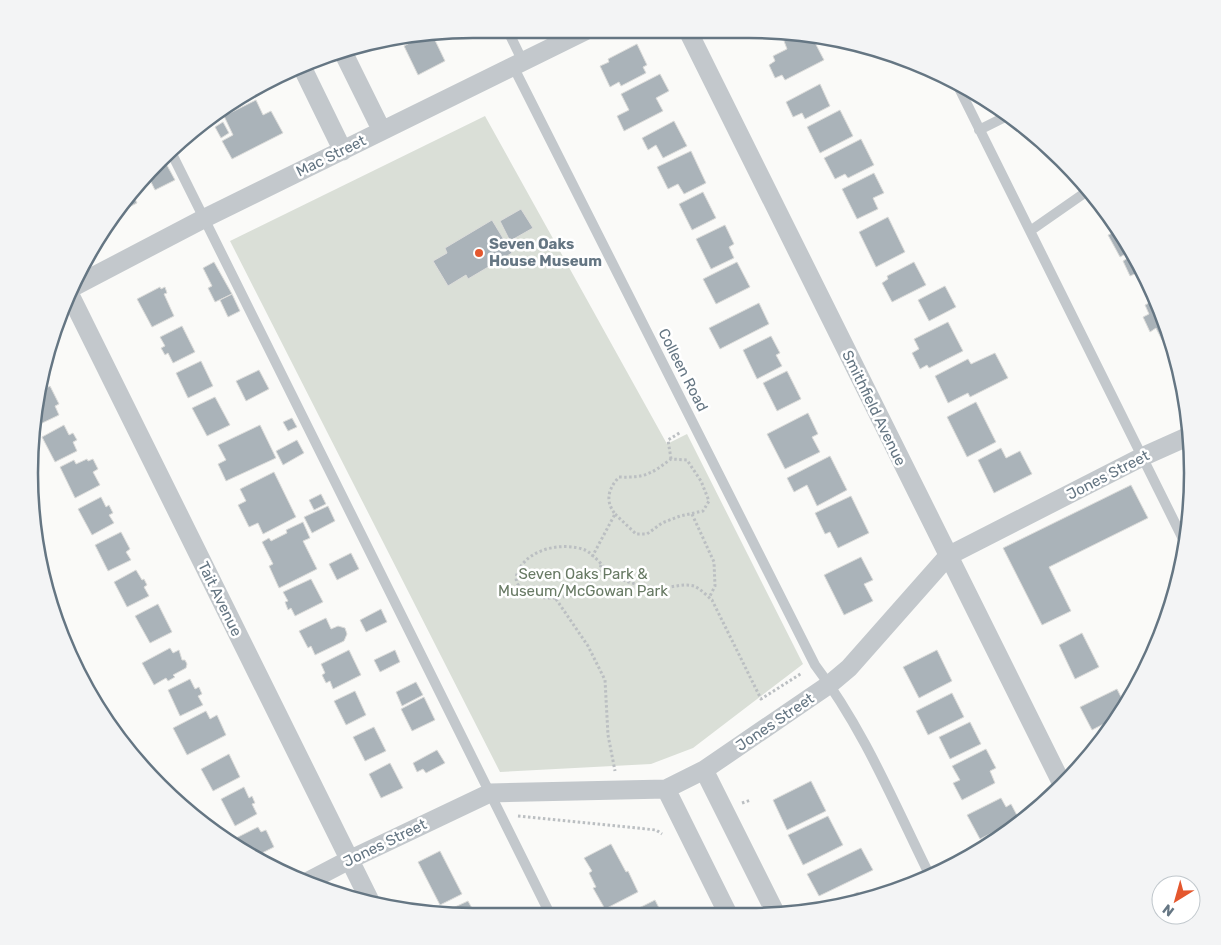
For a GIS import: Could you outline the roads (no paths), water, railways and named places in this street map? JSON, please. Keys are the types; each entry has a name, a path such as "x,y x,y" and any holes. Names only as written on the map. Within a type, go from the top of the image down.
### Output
{"street":[{"name":"Mac Street","path":"81,283 204,218 571,38"},
{"name":"Smithfield Avenue","path":"691,38 1059,777"},
{"path":"345,57 382,131"},
{"path":"304,72 343,151"},
{"name":"Tait Avenue","path":"73,301 367,895"},
{"name":"Jones Street","path":"315,878 490,793 666,789 704,770 830,684 849,668 948,556 1142,457 1182,439"},
{"path":"704,770 773,907"},
{"path":"666,789 724,908"}],"lane":[{"name":"Colleen Road","path":"510,38 518,64 693,424 815,665 830,684 852,719 927,869"},
{"path":"962,94 1179,532"},
{"path":"979,130 1001,119"},
{"path":"173,157 547,908"},
{"path":"1030,230 1083,194"}],"place":[{"name":"Seven Oaks House Museum","path":"479,253"}],"park label":[{"name":"Seven Oaks Park & Museum/McGowan Park","path":"583,582"}]}
